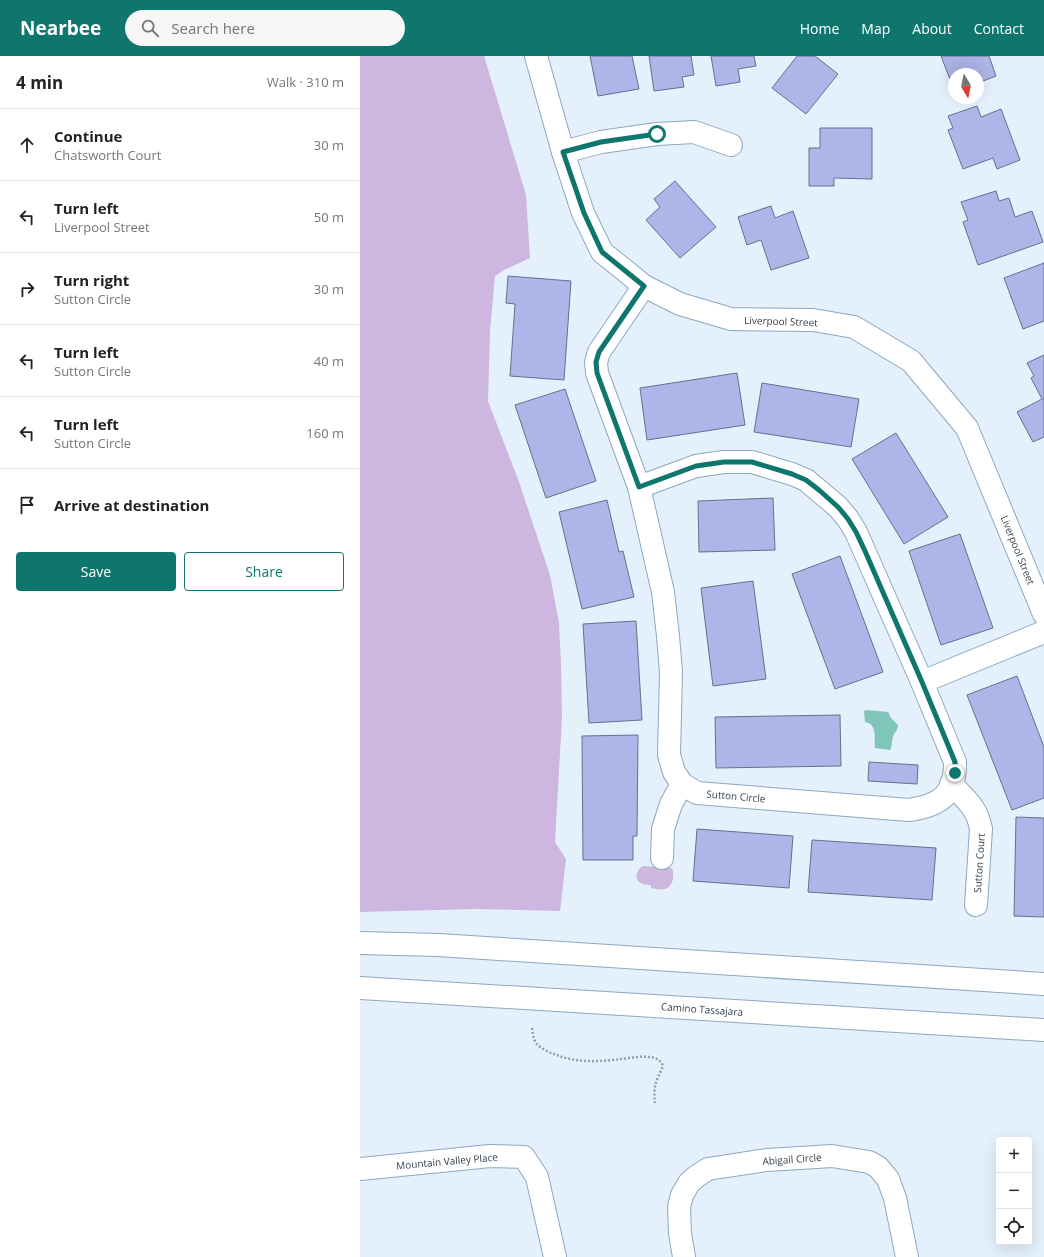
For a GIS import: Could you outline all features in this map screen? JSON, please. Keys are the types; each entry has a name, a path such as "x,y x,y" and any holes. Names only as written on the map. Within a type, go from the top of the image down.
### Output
{"street":[{"name":"Liverpool Street","path":"536,56 563,152 584,213 602,252 644,286 680,304 731,319 813,320 854,327 911,361 967,428 1044,614"},
{"path":"563,152 608,141 657,134 694,132 730,145"},
{"path":"644,286 599,352 596,362 597,373 639,487 663,592 668,629 671,672 669,755 674,772 682,784 671,804 663,829 662,858"},
{"name":"Sutton Circle","path":"639,487 696,466 724,462 752,462 792,474 806,480 838,507 856,532 922,682 955,762 955,773 946,796 935,804 909,810 697,793 682,784"},
{"path":"922,682 1044,632"},
{"name":"Sutton Court","path":"951,784 975,809 979,819 981,829 976,905"},
{"path":"360,943 438,945 1044,984"},
{"name":"Camino Tassajara","path":"360,988 1044,1030"},
{"name":"Mountain Valley Place","path":"360,1169 490,1156 524,1157 537,1177 555,1257"},
{"name":"Abigail Circle","path":"684,1257 678,1207 682,1195 689,1183 697,1176 708,1169 767,1160 832,1156 869,1162 878,1167 888,1178 895,1198 907,1257"}],"path":[{"path":"532,1028 535,1042 538,1045 550,1053 560,1056 582,1061 596,1062 647,1056 658,1060 663,1066 656,1079 654,1094 655,1103"}],"shaded area":[{"path":"360,56 484,56 526,195 530,258 504,270 495,276 490,331 488,401 519,482 550,575 559,623 562,718 555,842 566,859 560,911 475,909 360,912"},
{"path":"864,711 888,712 891,718 898,725 892,739 890,750 875,748 874,729 869,723 865,722"},
{"path":"643,866 672,868 672,883 665,889 651,888 651,885 643,884 637,879 637,874 639,869"}],"building":[{"path":"590,56 632,56 639,89 598,96"},
{"path":"649,56 691,56 694,75 682,77 684,87 654,91"},
{"path":"711,56 754,56 756,66 738,69 740,82 716,86"},
{"path":"797,56 815,56 838,74 806,114 772,88"},
{"path":"941,56 989,56 996,76 984,81 984,68 948,68 948,74"},
{"path":"977,106 981,117 1001,109 1020,160 997,169 993,158 963,169 948,130 953,128 948,116"},
{"path":"820,128 872,128 872,179 834,178 834,186 809,186 809,148 820,148"},
{"path":"675,181 716,227 680,258 646,220 660,207 654,199"},
{"path":"996,191 999,201 1009,198 1015,217 1032,211 1043,242 978,265 963,222 968,220 961,202"},
{"path":"771,206 775,218 793,211 809,258 771,270 761,240 747,245 738,217"},
{"path":"1044,263 1044,321 1023,329 1004,278"},
{"path":"508,276 571,281 564,380 510,376 515,304 506,303"},
{"path":"1044,355 1044,437 1033,442 1017,412 1042,399 1031,378 1034,376 1027,363"},
{"path":"737,373 745,425 647,440 640,388"},
{"path":"762,383 859,399 851,447 754,432"},
{"path":"565,389 596,481 546,498 515,405"},
{"path":"896,433 948,517 904,544 852,459"},
{"path":"773,498 775,550 699,552 698,501"},
{"path":"607,500 619,552 623,551 634,597 582,609 559,512"},
{"path":"960,534 993,628 941,645 909,551"},
{"path":"840,556 883,672 835,689 792,574"},
{"path":"753,581 766,679 713,686 701,588"},
{"path":"636,621 642,720 589,723 583,624"},
{"path":"1017,676 1044,747 1044,798 1012,810 967,695"},
{"path":"840,715 841,766 716,768 715,717"},
{"path":"638,735 637,836 633,836 633,860 583,860 582,736"},
{"path":"869,762 918,765 917,784 868,781"},
{"path":"1016,817 1044,818 1044,917 1014,916"},
{"path":"697,829 793,836 789,888 693,881"},
{"path":"812,840 936,848 932,900 808,892"}],"route":[{"path":"657,134 601,142 563,152 584,213 602,252 644,286 599,352 596,362 597,373 639,487 696,466 724,462 752,462 792,474 806,480 838,507 856,532 865,551 955,762 955,773"}]}
